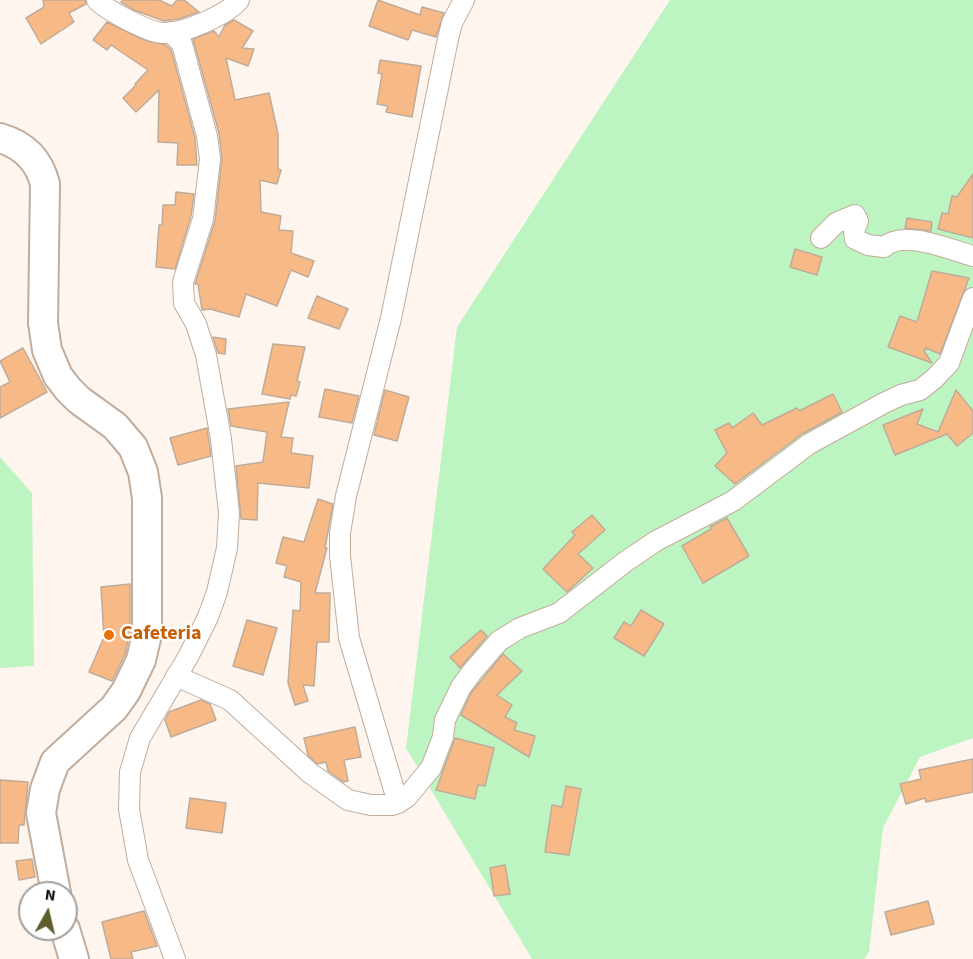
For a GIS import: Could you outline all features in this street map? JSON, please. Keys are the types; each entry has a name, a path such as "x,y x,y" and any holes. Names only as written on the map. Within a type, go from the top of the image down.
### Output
{"main road":[{"path":"0,138 17,144 33,158 39,166 45,184 43,322 47,350 52,363 68,389 125,436 139,459 146,485 147,634 141,660 126,691 114,708 55,762 45,789 41,813 54,881"},
{"path":"69,941 74,959"}],"street":[{"path":"97,0 113,12 162,34 217,17 227,12 239,0"},
{"path":"398,803 349,638 340,556 340,533 346,496 391,318 448,39 452,23 464,0"},
{"path":"171,32 182,44 209,146 210,172 203,219 183,282 183,292 184,303 196,324 206,356 221,439 229,513 227,548 217,592 199,638 140,738 130,772 128,790 138,860 175,959"},
{"path":"821,238 836,223 855,215 858,221 854,231 855,239 868,245 884,247 900,240 917,241 973,256"},
{"path":"176,676 230,700 310,774 348,800 371,805 398,803 407,797 430,768 443,737 445,720 461,687 499,641 520,628 559,613 656,541 733,501 809,444 884,403 920,390 949,363 973,298"}],"green space":[{"path":"670,0 973,0 973,738 920,757 883,828 869,952 864,959 532,959 406,748 457,327"},
{"path":"0,457 32,493 34,666 0,668"}],"building":[{"path":"43,0 85,0 86,4 69,13 74,22 41,44 26,18 44,7"},
{"path":"123,0 159,0 172,6 177,0 184,0 199,12 164,21 134,10 121,2"},
{"path":"378,0 420,15 422,7 444,13 436,37 412,30 408,40 369,26"},
{"path":"234,20 253,31 242,48 254,49 248,66 226,58 235,100 269,93 278,134 278,169 281,170 277,184 260,180 261,212 281,216 279,230 293,231 291,253 314,261 308,277 291,270 277,306 246,294 239,317 210,309 202,310 198,284 195,284 215,221 222,158 219,133 193,39 214,31 219,37 225,25"},
{"path":"107,22 144,40 166,45 171,50 195,138 197,165 177,165 178,143 158,142 159,90 136,112 123,98 148,70 111,45 107,50 93,40"},
{"path":"380,60 421,66 412,117 386,112 388,106 377,104 382,74 378,73"},
{"path":"973,174 973,238 938,229 942,213 948,214 952,196 957,197"},
{"path":"176,192 194,194 191,216 175,269 156,267 163,205 175,205"},
{"path":"907,218 932,222 931,231 905,228"},
{"path":"795,249 822,257 817,275 790,267"},
{"path":"932,271 969,278 940,354 926,348 924,351 932,363 888,347 900,316 917,322"},
{"path":"317,296 348,309 339,329 308,318"},
{"path":"213,337 226,339 225,354 218,353"},
{"path":"273,344 305,347 296,396 291,395 290,399 262,394"},
{"path":"23,348 47,392 0,418 0,387 10,382 0,361"},
{"path":"325,389 359,396 352,423 319,417"},
{"path":"385,390 409,397 397,441 374,435"},
{"path":"956,390 973,411 973,433 957,446 947,434 895,455 883,425 923,409 917,424 938,432"},
{"path":"833,394 842,412 802,434 735,484 715,466 727,453 715,430 729,423 732,428 753,413 762,425 797,408 799,411"},
{"path":"289,402 281,437 293,438 291,453 313,456 309,488 258,483 257,520 241,519 236,466 263,462 267,432 231,426 228,409"},
{"path":"207,428 211,456 178,465 170,438"},
{"path":"318,499 333,504 325,548 327,548 315,593 330,593 329,642 317,642 314,686 303,685 308,701 295,705 288,683 293,610 300,611 301,582 284,577 287,566 276,563 283,537 304,542"},
{"path":"592,515 605,530 578,554 593,568 567,592 543,569 575,535 572,532"},
{"path":"727,518 749,556 703,583 682,546"},
{"path":"130,584 130,632 125,654 112,681 89,672 104,637 101,587"},
{"path":"641,610 664,624 644,656 614,638 624,622 631,626"},
{"path":"247,620 277,628 263,675 233,666"},
{"path":"481,630 487,636 460,668 450,657"},
{"path":"503,654 522,671 497,695 512,705 505,717 517,723 514,730 535,736 529,757 461,715 471,693"},
{"path":"201,700 210,704 216,720 171,737 165,720 169,712"},
{"path":"355,727 361,757 344,760 348,781 343,782 328,771 326,762 317,764 308,755 304,738"},
{"path":"455,738 494,748 485,786 478,785 475,799 436,790"},
{"path":"973,759 973,792 926,802 925,798 906,804 900,784 921,779 919,770"},
{"path":"0,780 28,782 24,825 19,825 18,843 0,843"},
{"path":"566,786 581,789 569,855 545,852 552,805 562,807"},
{"path":"190,798 226,803 222,833 186,828"},
{"path":"32,859 35,877 19,880 16,861"},
{"path":"505,865 510,894 494,896 490,868"},
{"path":"928,901 934,924 891,935 885,912"},
{"path":"144,911 157,946 131,952 133,959 111,959 102,922"}],"place":[{"name":"Cafeteria","path":"109,635"}]}
